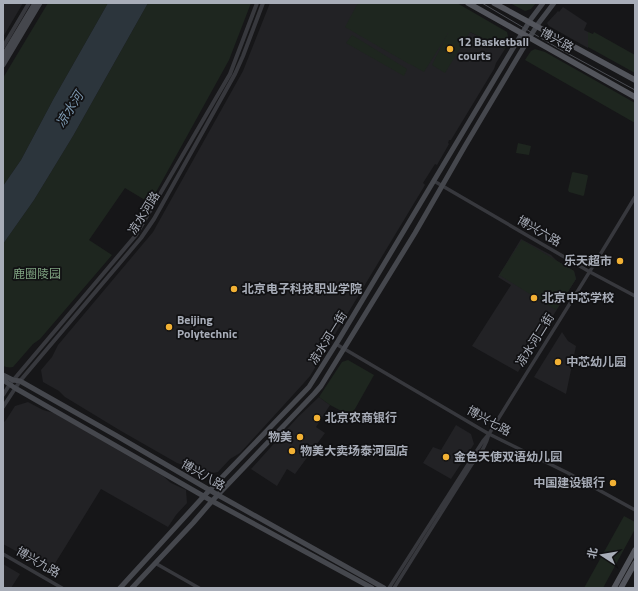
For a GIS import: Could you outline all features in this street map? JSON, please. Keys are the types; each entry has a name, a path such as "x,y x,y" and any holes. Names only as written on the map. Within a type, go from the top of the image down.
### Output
{"main road":[{"path":"3,56 34,3"},
{"path":"3,65 40,3"},
{"name":"博兴路","path":"468,3 635,97"},
{"name":"博兴路","path":"494,3 635,80"},
{"name":"凉水河一街","path":"120,588 204,496 309,387 522,33 543,3"},
{"name":"凉水河一街","path":"132,588 321,386 415,233 441,186 537,26 554,3"},
{"path":"327,358 332,359 334,364"},
{"path":"3,375 11,382"},
{"path":"3,380 11,382"},
{"name":"博兴八路","path":"372,588 212,501 15,388 11,382 20,381 218,496 384,588"},
{"path":"614,588 635,550"},
{"path":"621,588 635,564"}],"street":[{"path":"3,47 29,3"},
{"name":"凉水河路","path":"3,395 11,382 136,235 230,74 257,3"},
{"name":"凉水河路","path":"3,407 20,381 141,238 154,220 235,74 263,3"},
{"name":"博兴六路","path":"434,181 590,272 635,296"},
{"name":"凉水河二街","path":"389,588 482,441 489,434 635,197"},
{"name":"博兴七路","path":"336,344 489,434 568,473 635,510"},
{"name":"凉水河二街","path":"394,588 472,464 487,443 489,434"},
{"name":"博兴九路","path":"3,554 62,588"},
{"path":"155,562 199,588"}],"shaded area":[{"path":"3,3 23,3 3,37"},
{"name":"北京电子科技职业学院","path":"270,3 421,3 470,32 505,49 451,140 449,140 449,144 437,165 435,164 423,183 425,185 310,376 240,453 230,459 218,472 201,475 121,431 65,397 59,391 43,382 41,370 52,357 58,345 153,232 243,71"},
{"path":"563,7 587,23 584,30 588,32 588,48 549,26 547,23"},
{"name":"北京中芯学校","path":"521,239 551,255 557,261 574,271 576,279 518,372 472,346 511,285 498,277"},
{"name":"中芯幼儿园","path":"562,332 568,341 576,346 566,394 534,377"},
{"path":"319,397 330,405 316,427 325,433 295,474 287,469 277,486 251,469 298,417"},
{"path":"28,402 43,410 54,413 163,476 171,483 186,490 187,503 168,527 101,489 51,570 3,544 3,423 15,406"},
{"name":"金色天使双语幼儿园","path":"456,425 471,434 474,444 451,479 423,463 433,447 441,450"},
{"path":"3,564 20,574 11,588 3,588"}],"green space":[{"path":"48,3 108,3 21,160 3,186 3,78"},
{"name":"鹿圈陵园","path":"148,3 251,3 229,60 150,203 125,188 89,240 112,255 40,339 33,344 13,367 3,366 3,244 34,200 73,136"},
{"path":"358,3 457,3 507,32 509,41 505,49 470,32 445,73 432,65 447,35 424,72 345,27"},
{"path":"510,3 536,3 531,9 525,11"},
{"path":"588,32 593,34 594,32 635,55 635,73 588,47"},
{"path":"352,35 407,69 404,76 346,43"},
{"path":"535,49 545,52 635,103 635,123 525,60 531,51"},
{"path":"518,143 531,146 529,155 516,153"},
{"path":"573,172 588,176 583,196 569,192 568,190"},
{"path":"522,240 574,271 576,279 556,310 499,275"},
{"path":"348,360 374,375 351,416 330,405 319,397 342,362"},
{"path":"624,516 635,522 635,529 603,588 584,588"}],"water":[{"name":"凉水河","path":"108,3 148,3 73,136 34,200 3,244 3,186 21,160"}],"tram line":[{"path":"482,3 556,47 635,90"}],"place":[{"name":"12 Basketball courts","path":"450,49"},
{"name":"乐天超市","path":"620,261"},
{"name":"北京电子科技职业学院","path":"234,289"},
{"name":"北京中芯学校","path":"534,298"},
{"name":"Beijing Polytechnic","path":"169,327"},
{"name":"中芯幼儿园","path":"558,362"},
{"name":"北京农商银行","path":"317,418"},
{"name":"物美","path":"300,437"},
{"name":"物美大卖场泰河园店","path":"292,451"},
{"name":"金色天使双语幼儿园","path":"446,457"},
{"name":"中国建设银行","path":"613,483"}]}
